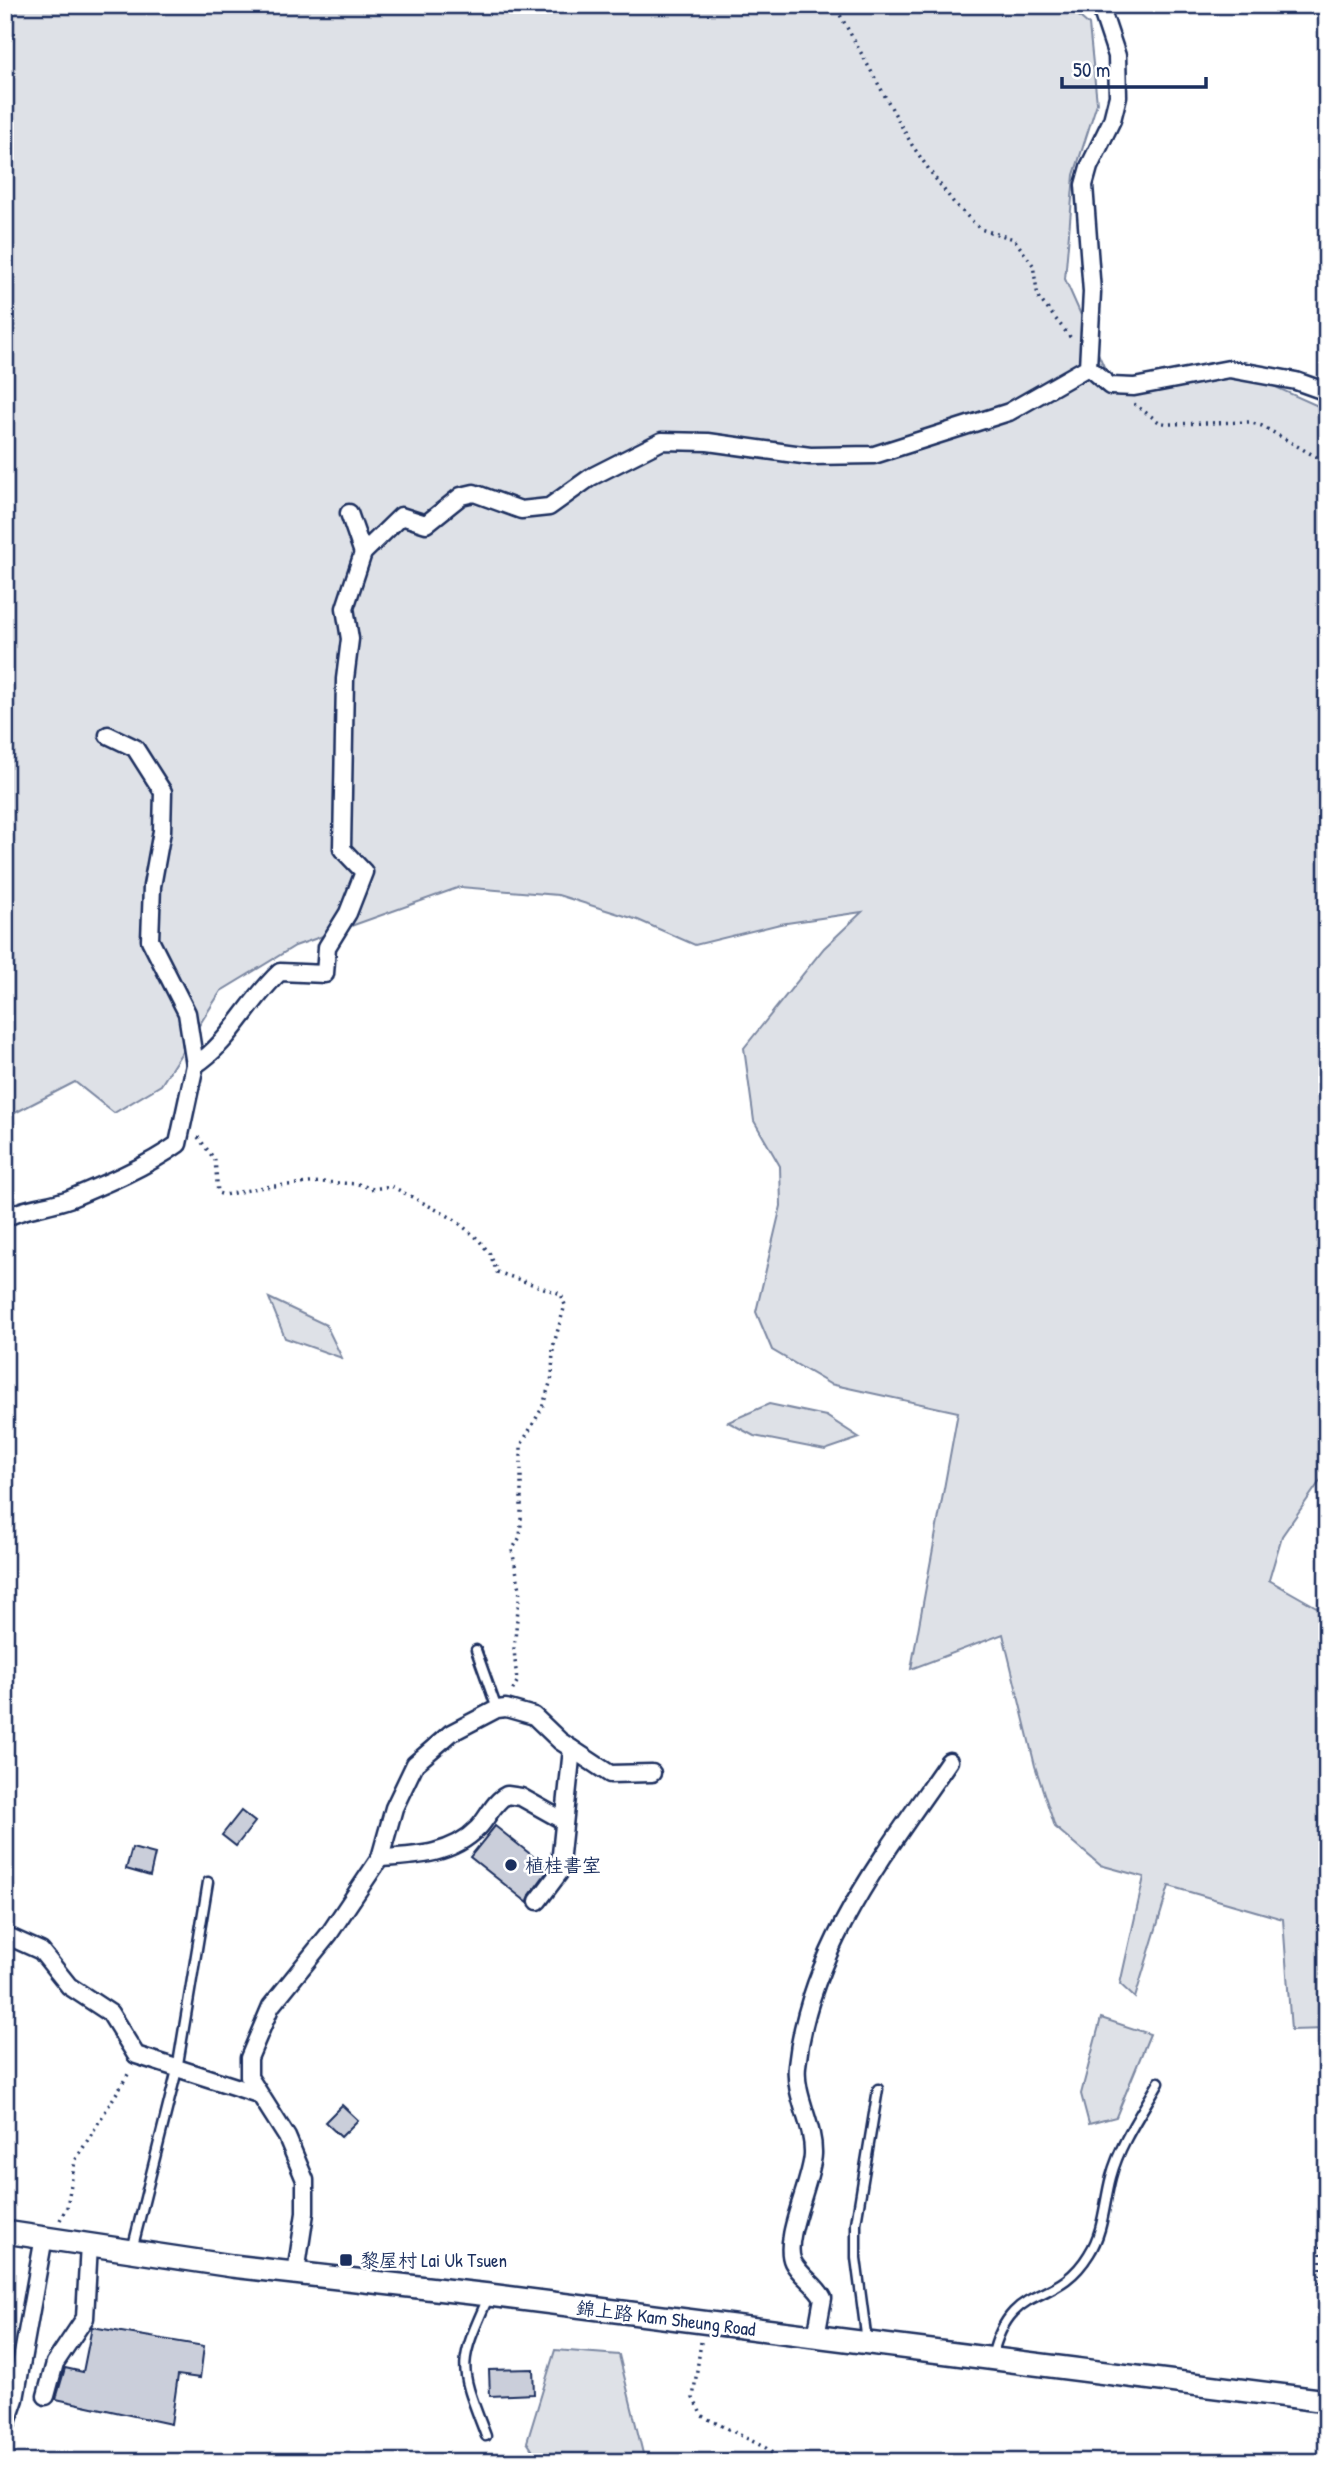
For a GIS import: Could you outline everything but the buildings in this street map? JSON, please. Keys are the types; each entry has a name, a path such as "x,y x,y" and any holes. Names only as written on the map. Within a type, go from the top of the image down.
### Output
{"main road":[{"name":"錦上路 Kam Sheung Road","path":"5,2232 296,2273 1323,2401"}],"street":[{"path":"1088,368 1092,292 1084,186 1089,167 1112,120 1118,96 1117,56 1100,5"},
{"path":"1088,368 1110,386 1134,387 1229,369 1296,381 1327,392"},
{"path":"195,1065 209,1056 264,987 280,972 326,974 327,947 348,913 364,872 342,849 345,679 350,639 345,608 363,553 401,516 426,524 461,496 474,493 521,510 549,507 591,477 662,441 708,442 810,456 874,455 1009,412 1088,368"},
{"path":"349,513 363,553"},
{"path":"5,1218 19,1210 68,1199 161,1156 178,1144 195,1065 187,1013 150,940 152,886 162,831 163,792 135,748 108,735"},
{"path":"296,2273 305,2213 305,2180 287,2137 258,2094 248,2069 262,2024 271,2006 329,1934 380,1858 394,1808 415,1764 451,1733 496,1707 516,1709 534,1716 572,1749 610,1774 652,1773"},
{"path":"538,1901 559,1873 572,1749"},
{"path":"816,2337 823,2298 792,2261 791,2252 813,2161 813,2144 796,2084 801,2041 818,1973 834,1941 874,1870 949,1761"},
{"path":"380,1858 410,1857 454,1845 479,1828 498,1801 507,1796 521,1797 564,1821"},
{"path":"12,1938 41,1951 69,1986 110,2013 130,2052 177,2070 258,2094"},
{"path":"5,2428 15,2399 48,2237"},
{"path":"46,2396 55,2363 85,2318 89,2244"}],"lane":[{"path":"476,1650 496,1707"},
{"path":"132,2250 177,2070 208,1882"},
{"path":"991,2360 1003,2323 1014,2309 1070,2278 1090,2254 1098,2235 1111,2176 1121,2149 1159,2082"},
{"path":"867,2345 856,2258 856,2223 878,2089"},
{"path":"486,2435 463,2371 464,2354 489,2295"}],"path":[{"path":"831,5 839,13 925,164 954,203 980,229 1014,239 1033,265 1038,298 1064,327 1088,368"},
{"path":"1110,386 1159,422 1249,422 1262,426 1327,463"},
{"path":"181,1130 193,1132 215,1160 216,1191 221,1195 264,1186 321,1182 358,1184 373,1189 391,1186 454,1219 478,1239 490,1254 497,1272 561,1293 565,1305 553,1348 552,1377 542,1408 521,1445 520,1537 512,1550 520,1589 514,1650 517,1682 512,1692 496,1707"},
{"path":"48,2237 67,2207 75,2161 130,2070 130,2052"},
{"path":"1323,2401 1321,2221 1327,2181"},
{"path":"704,2323 693,2398 695,2407 702,2416 766,2448 783,2462"}],"shaded area":[{"path":"5,5 1066,5 1089,25 1097,103 1074,175 1065,279 1109,378 1253,377 1327,410 1327,1471 1282,1536 1269,1580 1327,1613 1327,2029 1291,2030 1283,1919 1169,1886 1135,1998 1120,1984 1144,1877 1100,1865 1055,1827 1035,1766 1003,1634 911,1669 958,1412 830,1384 772,1350 756,1312 781,1206 780,1166 754,1121 744,1048 824,948 862,912 780,924 695,945 638,920 558,895 460,887 295,946 221,991 161,1085 114,1113 75,1082 5,1118"},
{"path":"269,1298 326,1325 342,1358 285,1338"},
{"path":"769,1404 826,1416 860,1438 825,1450 754,1436 728,1422"},
{"path":"1101,2018 1150,2034 1116,2117 1089,2124 1081,2094"},
{"path":"555,2350 619,2355 645,2462 540,2462 527,2442"}],"place":[{"name":"植桂書室","path":"511,1865"},
{"name":"黎屋村 Lai Uk Tsuen","path":"346,2260"}]}
